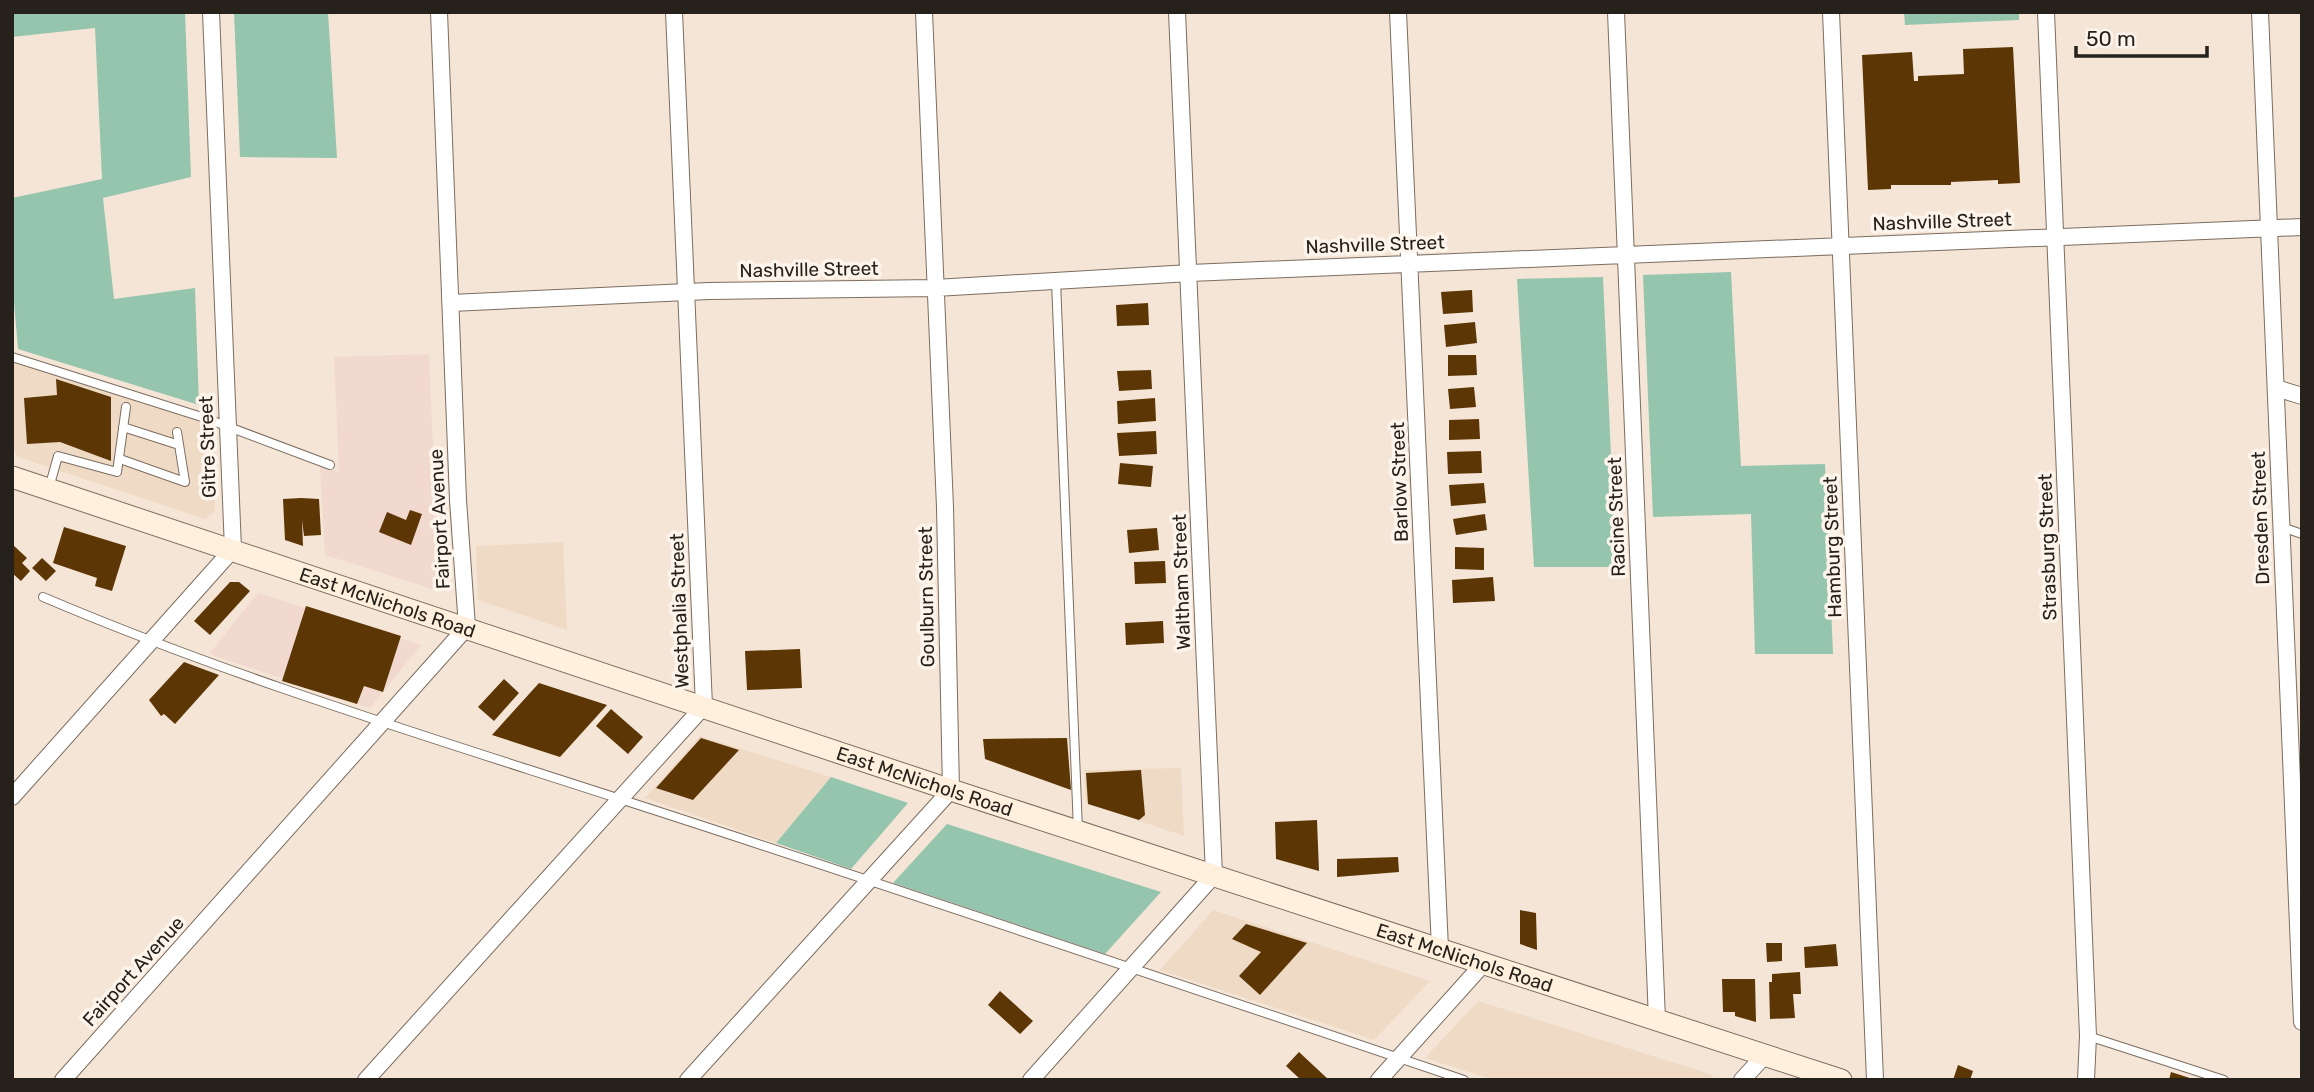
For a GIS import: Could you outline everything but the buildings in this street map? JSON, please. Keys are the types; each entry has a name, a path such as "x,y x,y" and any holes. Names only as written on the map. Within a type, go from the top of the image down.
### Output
{"street":[{"name":"Gitre Street","path":"211,12 233,550"},
{"name":"Fairport Avenue","path":"63,1080 467,627 439,12"},
{"name":"Westphalia Street","path":"366,1080 704,706 674,12"},
{"name":"Goulburn Street","path":"924,12 945,507 951,790"},
{"name":"Waltham Street","path":"1177,12 1214,875"},
{"name":"Barlow Street","path":"1398,12 1440,949"},
{"name":"Racine Street","path":"1616,12 1657,1020"},
{"name":"Hamburg Street","path":"1831,12 1875,1080"},
{"name":"Strasburg Street","path":"2046,12 2088,1036 2086,1080"},
{"name":"Dresden Street","path":"2260,12 2281,527 2295,672 2302,1022"},
{"name":"Nashville Street","path":"451,303 685,293 935,288 1411,263 2302,227"},
{"path":"2276,388 2302,396"},
{"name":"East McNichols Road","path":"12,477 951,790 1841,1080"},
{"path":"12,797 233,550"},
{"path":"688,1080 951,790"},
{"path":"1031,1080 1214,875"},
{"path":"1378,1080 1484,963"},
{"path":"1742,1080 1765,1055"}],"lane":[{"path":"1056,281 1078,831"},
{"path":"12,357 205,418 330,465"},
{"path":"49,488 58,456 117,472 126,407"},
{"path":"123,427 179,445"},
{"path":"120,459 185,482 177,432"},
{"path":"2281,527 2302,534"},
{"path":"43,597 152,642 383,724 621,799 1464,1080"},
{"path":"2088,1036 2224,1080"}],"shaded area":[{"path":"429,354 439,585 432,589 325,555 320,466 339,472 334,357"},
{"path":"12,362 215,426 215,511 205,519 18,457 12,446"},
{"path":"563,542 567,630 478,600 476,546"},
{"path":"258,593 421,645 370,708 209,654"},
{"path":"700,736 831,777 776,843 645,798"},
{"path":"1181,768 1184,836 1086,803 1084,770"},
{"path":"1213,910 1430,981 1374,1040 1160,970"},
{"path":"1478,1001 1713,1075 1709,1080 1494,1080 1425,1058"}],"green space":[{"path":"12,12 185,12 191,177 103,198 114,299 195,288 199,405 18,349 12,278 12,198 102,179 95,28 12,37"},
{"path":"234,12 328,12 337,158 240,157"},
{"path":"1904,12 2019,12 2019,20 1905,25"},
{"path":"1731,272 1741,466 1825,464 1833,654 1755,654 1751,514 1653,517 1643,275"},
{"path":"1603,277 1616,567 1534,567 1517,279"},
{"path":"831,777 908,803 851,869 776,843"},
{"path":"947,824 1161,892 1105,954 893,883"}]}
